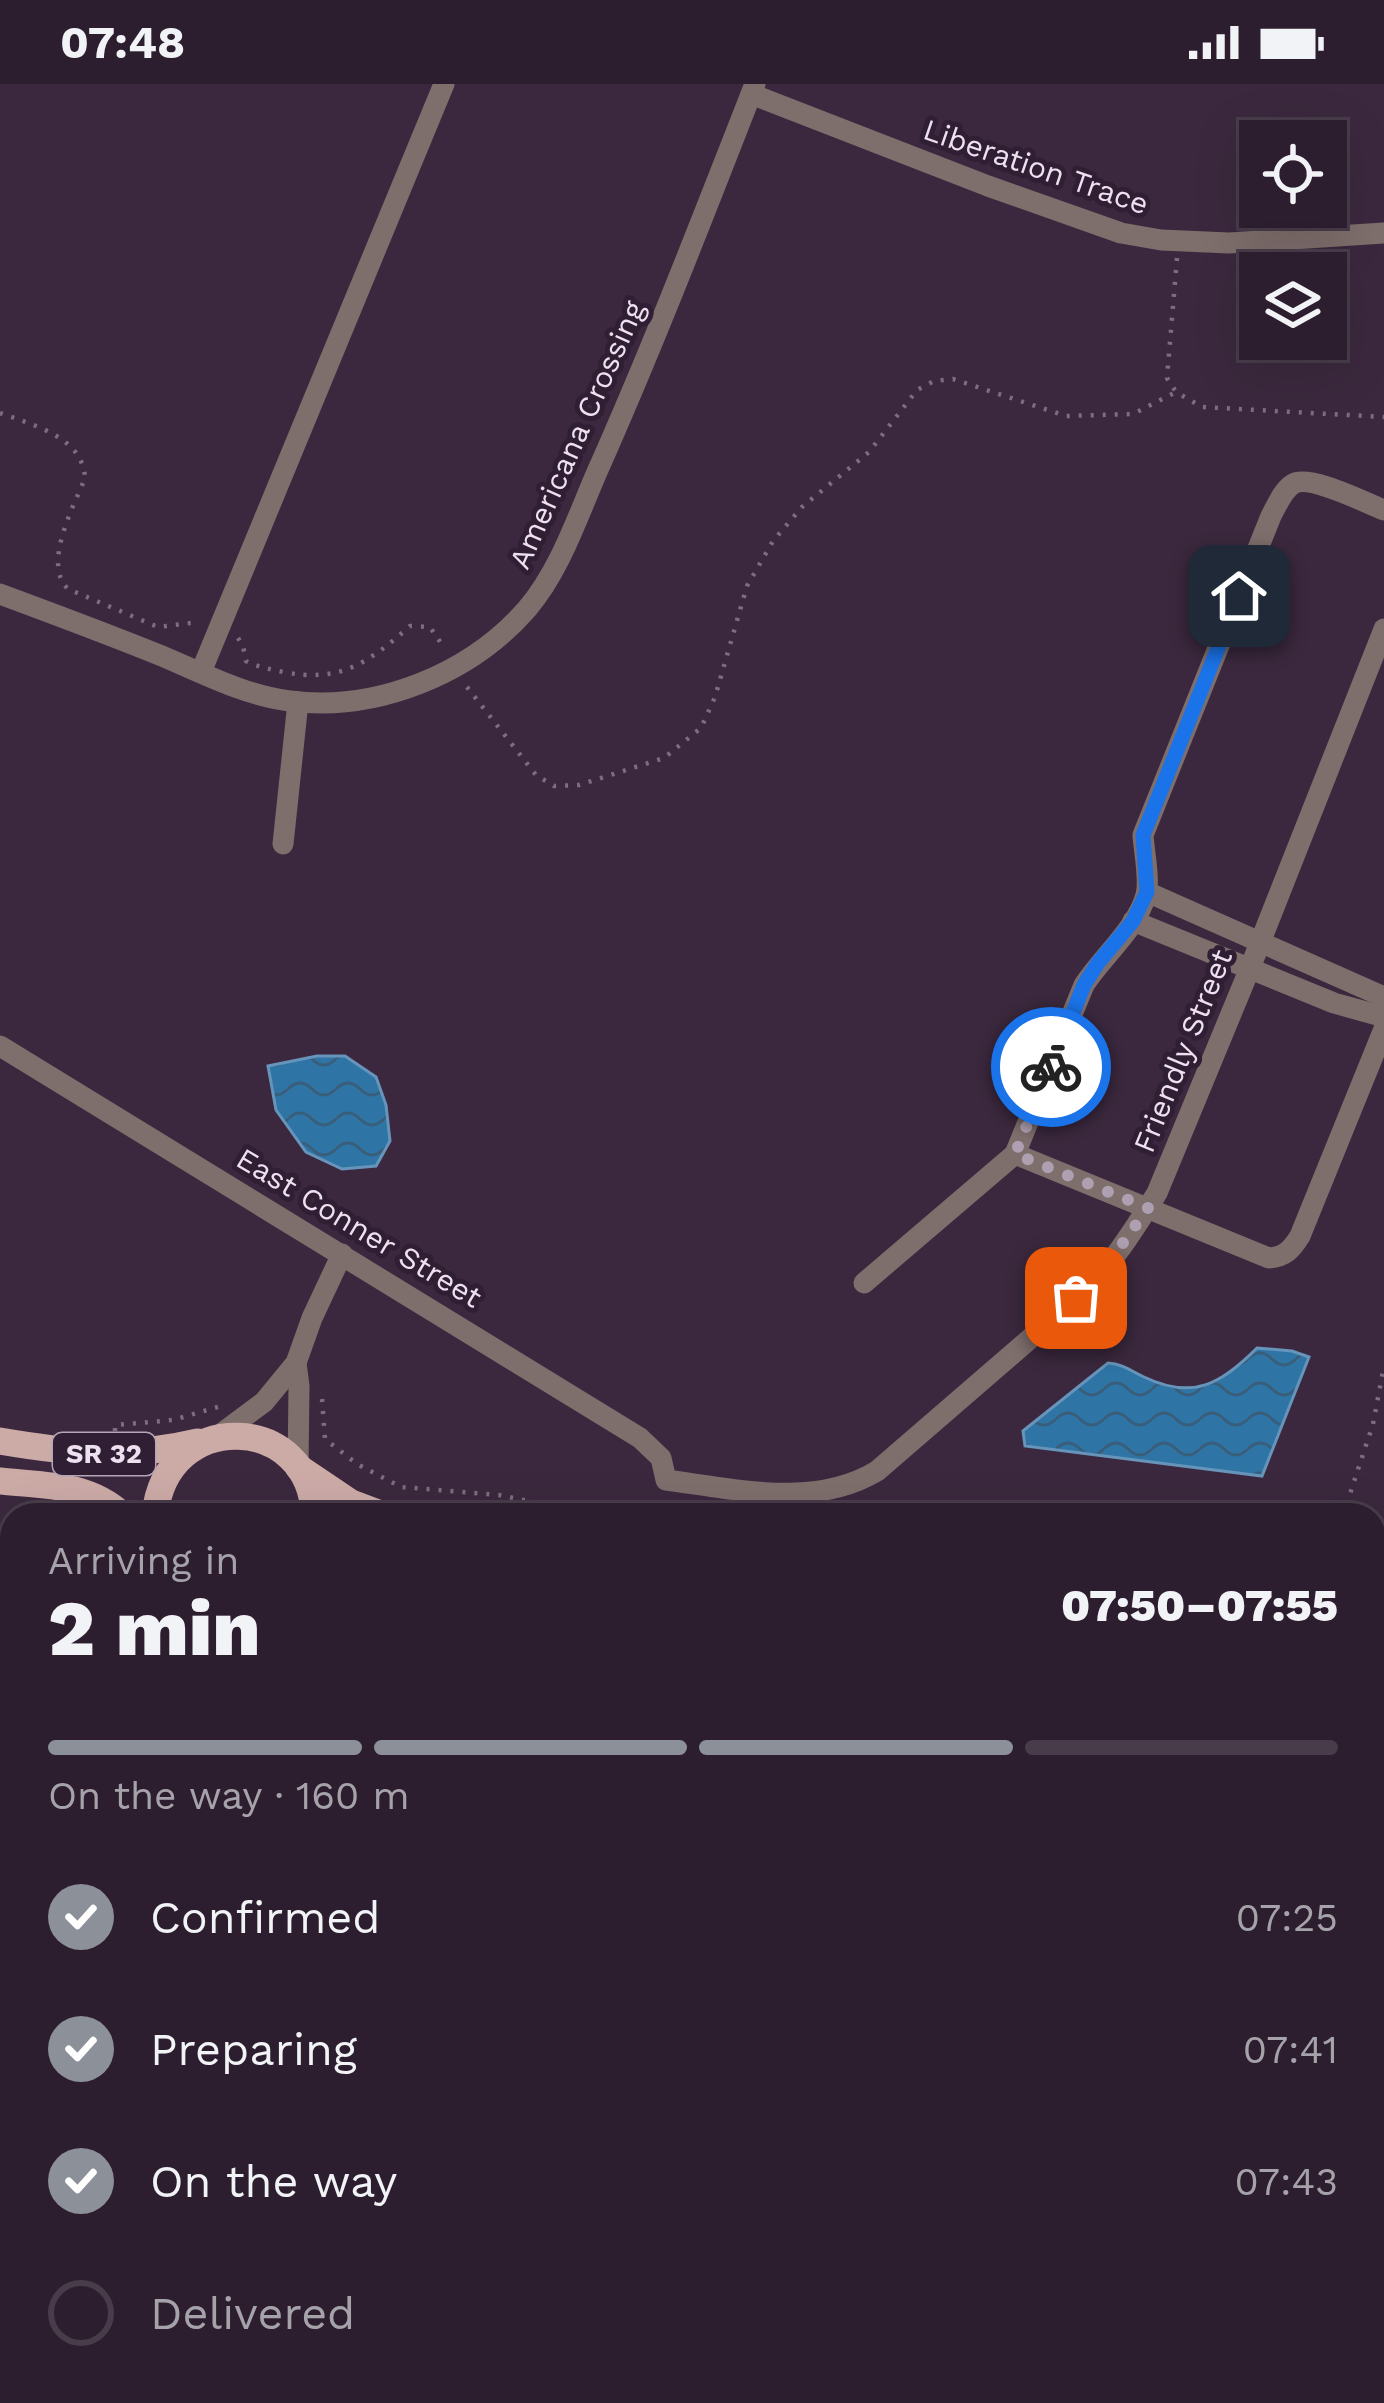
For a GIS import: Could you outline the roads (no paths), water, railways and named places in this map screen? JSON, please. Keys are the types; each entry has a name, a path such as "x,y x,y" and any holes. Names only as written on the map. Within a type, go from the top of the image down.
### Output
{"main road":[{"path":"156,1503 170,1469 193,1447 233,1436 269,1444 351,1503"},
{"name":"SR 32","path":"0,1441 100,1454 148,1452 211,1439"},
{"path":"299,1468 312,1503"},
{"name":"SR 32","path":"0,1480 59,1485 109,1503"}],"street":[{"path":"201,672 444,84"},
{"name":"Americana Crossing","path":"0,594 241,689 298,702 379,697 426,682 468,660 514,622 549,580 633,392 753,89"},
{"name":"Liberation Trace","path":"753,89 1121,233 1229,243 1384,233"},
{"path":"864,1282 1015,1154 1084,985 1133,921 1147,892 1143,835 1281,496 1293,484 1306,480 1384,511"},
{"name":"Friendly Street","path":"666,1480 804,1494 861,1481 1098,1278 1157,1193 1384,629"},
{"path":"283,844 298,702"},
{"path":"1147,892 1384,997"},
{"path":"1133,921 1334,1003 1384,1017"},
{"path":"1015,1154 1278,1258 1300,1236 1384,1029"},
{"name":"East Conner Street","path":"0,1046 640,1438 661,1458 666,1480"},
{"path":"211,1439 264,1402 296,1363 342,1254"},
{"path":"296,1363 299,1468"}],"water":[{"path":"317,1056 345,1056 376,1077 386,1105 390,1141 376,1166 342,1169 306,1152 276,1110 268,1066"},
{"path":"1257,1348 1309,1357 1262,1476 1025,1446 1023,1431 1108,1363 1162,1384 1192,1388 1232,1371"}]}
